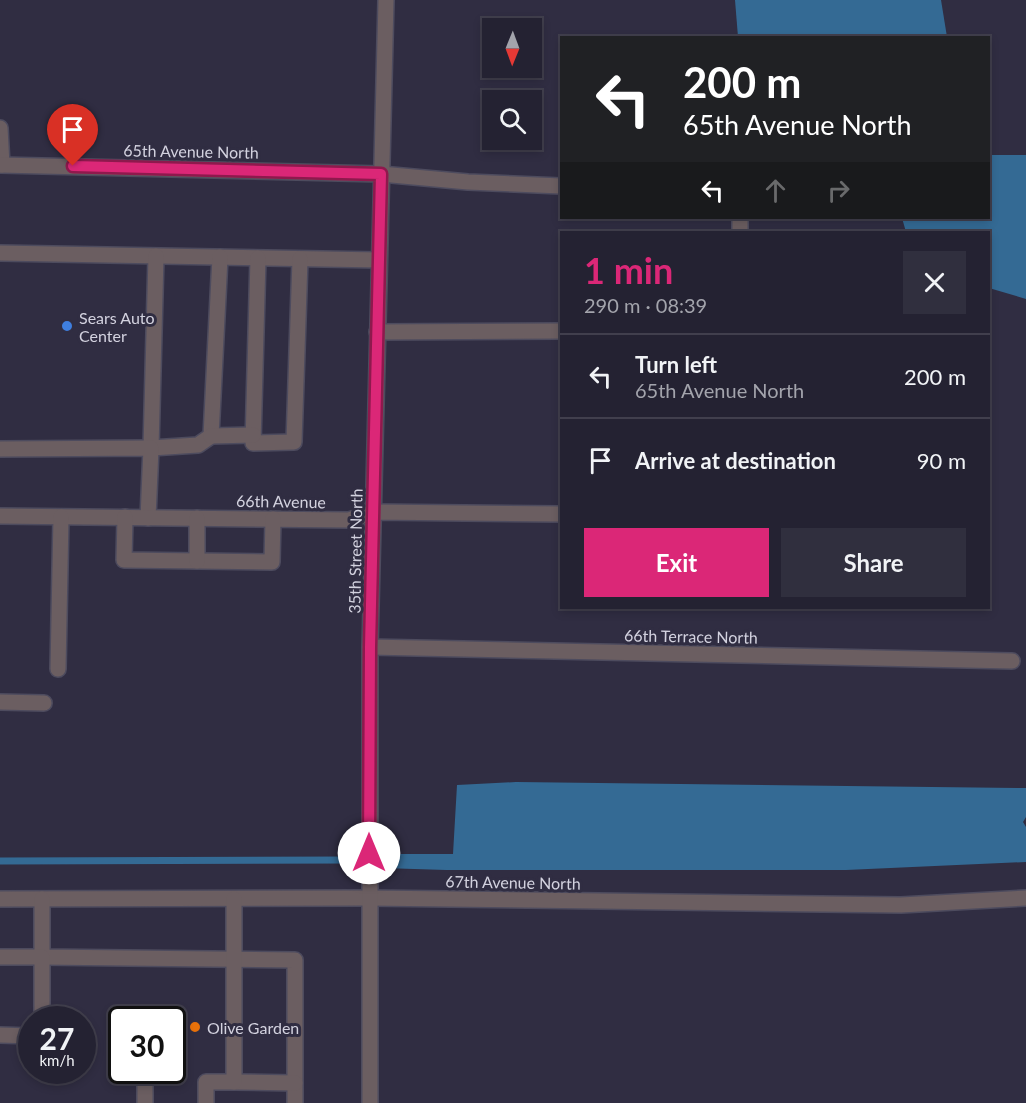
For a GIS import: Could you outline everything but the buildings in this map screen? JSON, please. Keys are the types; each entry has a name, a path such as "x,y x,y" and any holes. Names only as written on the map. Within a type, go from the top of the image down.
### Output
{"street":[{"name":"35th Street North","path":"370,1103 370,647 386,0"},
{"path":"0,128 1,165"},
{"name":"65th Avenue North","path":"1,165 381,174 468,182 560,186"},
{"path":"0,253 379,260"},
{"path":"148,518 156,256"},
{"path":"211,436 220,257"},
{"path":"258,258 253,443 294,442 300,259"},
{"path":"377,332 560,332"},
{"path":"0,448 151,448 198,445 211,436 253,435"},
{"name":"66th Avenue","path":"0,516 349,520 374,512 560,514"},
{"path":"58,669 61,517"},
{"path":"125,518 124,560 273,562 273,519"},
{"path":"197,518 197,561"},
{"name":"66th Terrace North","path":"370,647 1012,661"},
{"path":"0,702 44,703"},
{"name":"67th Avenue North","path":"0,899 369,898 901,905 1026,898"},
{"path":"42,899 42,1006"},
{"path":"234,899 234,1082"},
{"path":"0,957 295,960 295,1103"},
{"path":"0,1035 18,1036"},
{"path":"206,1103 206,1082 295,1083"},
{"path":"145,1084 145,1103"}],"water":[{"path":"735,0 941,0 947,36 738,36"},
{"path":"990,155 1026,155 1026,299 990,288 990,231 906,231 902,219 990,219"},
{"path":"516,782 1026,788 1026,817 1023,822 1026,827 1026,862 846,870 382,868 381,854 453,854 457,785"}],"waterway":[{"path":"0,861 350,860"}],"place":[{"name":"Sears Auto Center","path":"67,326"},
{"name":"Olive Garden","path":"195,1027"}],"route":[{"path":"73,166 381,174 370,647 369,853"}]}
